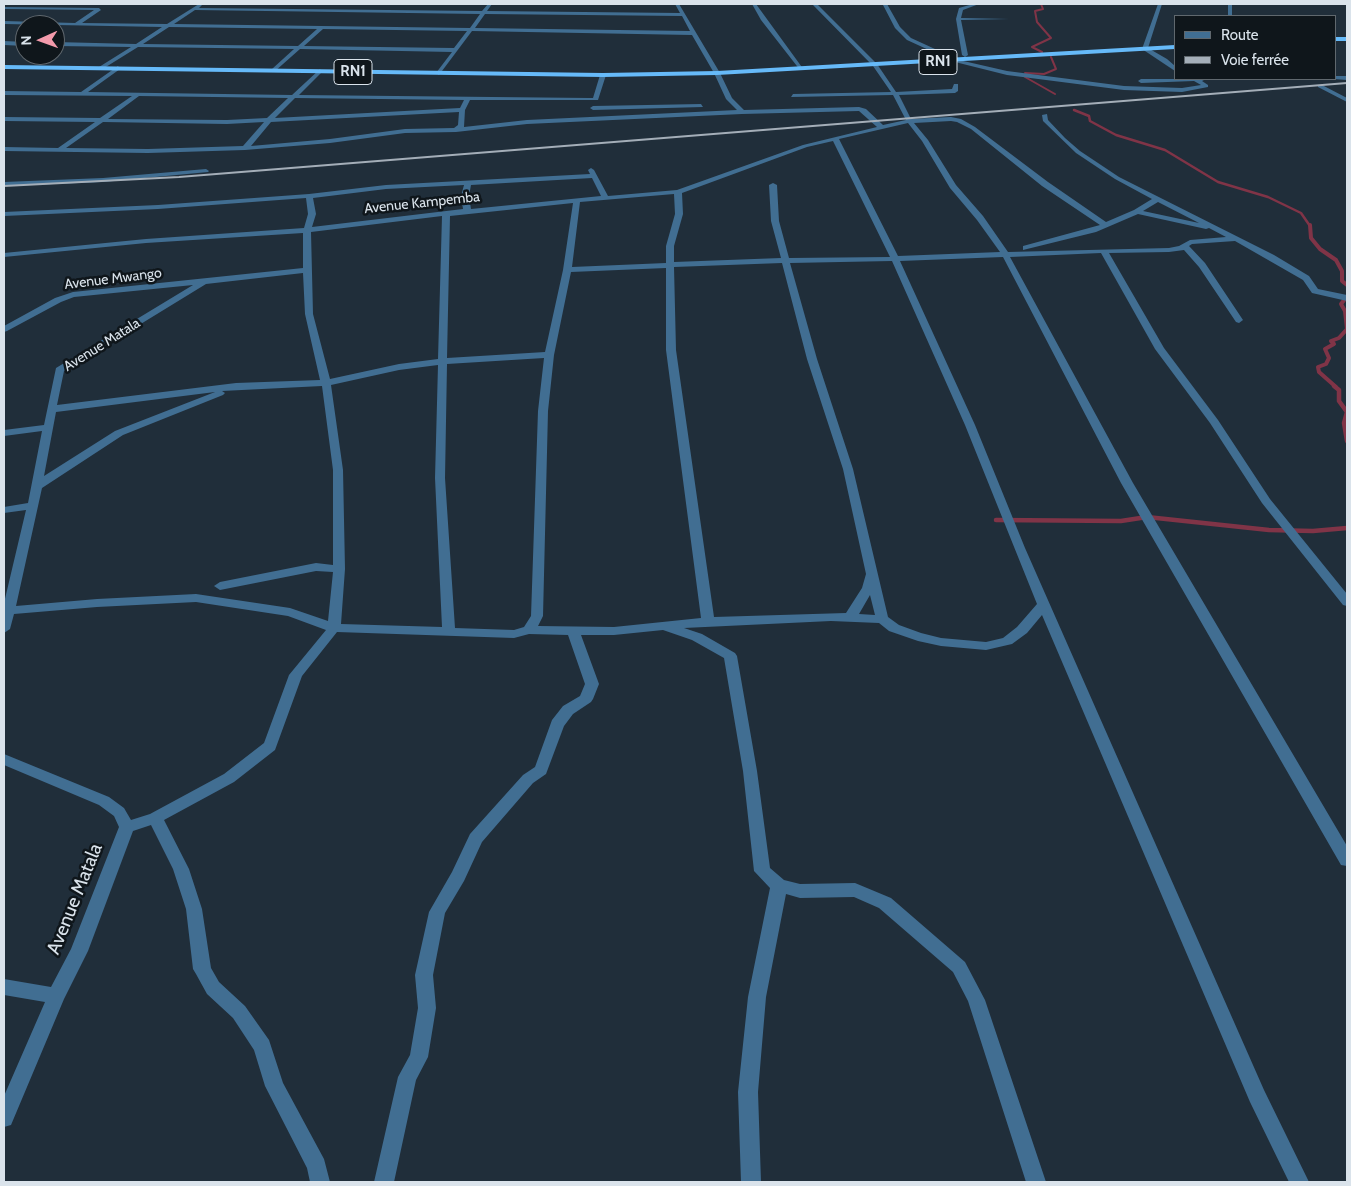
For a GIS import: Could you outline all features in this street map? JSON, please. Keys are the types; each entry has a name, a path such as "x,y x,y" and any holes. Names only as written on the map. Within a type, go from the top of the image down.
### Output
{"highway":[{"name":"RN1","path":"4,67 603,75 802,69 1174,47"}],"street":[{"path":"102,68 202,4"},
{"path":"332,17 347,4"},
{"path":"439,73 490,4"},
{"path":"677,4 695,33 734,106 742,112"},
{"path":"754,4 763,20 802,69"},
{"path":"787,4 885,4 904,35 922,46 958,61 1038,78 1124,88 1182,90 1206,86 1197,80"},
{"path":"815,4 875,65 953,186 980,218 1005,254 1127,483 1347,860"},
{"path":"966,55 958,19 961,10 977,4"},
{"path":"1160,4 1144,49 1165,60 1174,68"},
{"path":"4,8 99,9 75,25"},
{"path":"193,9 683,15"},
{"path":"958,19 1007,19"},
{"path":"4,23 695,33"},
{"path":"274,70 326,23"},
{"path":"65,44 456,50"},
{"path":"82,94 118,68"},
{"path":"245,148 268,121 320,71"},
{"path":"595,119 594,100 603,75"},
{"path":"1083,77 1125,81 1174,80"},
{"path":"794,96 895,94 955,90 956,85"},
{"path":"1320,86 1347,100"},
{"path":"4,93 594,100"},
{"path":"59,150 139,94"},
{"path":"459,129 462,123 462,110 468,99"},
{"path":"593,108 734,106"},
{"path":"4,119 268,121 462,110"},
{"path":"4,149 245,148 330,141 405,131 492,127 514,122 742,112 863,110 880,126"},
{"path":"1045,115 1044,120 1078,152 1117,178 1219,230 1306,278 1315,291 1347,298"},
{"name":"Avenue Kampemba","path":"4,255 146,241 308,230 467,210 678,192 806,146 880,126 910,121 959,120 1045,184 1104,224"},
{"path":"835,138 895,259 970,425 1044,604 1186,933 1299,1182"},
{"path":"4,184 103,180 206,171"},
{"path":"4,214 158,207 593,173 606,198"},
{"path":"467,210 465,196 468,183"},
{"path":"773,185 775,221 788,262 812,359 848,468 873,571 882,619"},
{"path":"678,192 679,214 670,246 670,330 674,378 689,474 708,621"},
{"path":"4,759 104,800 119,812 127,827 155,818 229,778 270,746 296,676 334,628 339,569 338,470 326,383 309,314 308,230 312,214 309,196"},
{"path":"1005,254 1092,230 1137,212 1156,199"},
{"path":"529,630 537,616 543,411 549,355 567,270 577,201"},
{"path":"1137,212 1219,230"},
{"path":"446,213 440,478 450,632"},
{"path":"567,270 1169,250 1181,248 1190,242 1235,239"},
{"path":"1184,245 1202,265 1238,320"},
{"path":"1104,251 1160,349 1214,422 1266,502 1347,602"},
{"path":"4,261 17,255"},
{"name":"Avenue Matala","path":"4,629 6,611 33,505 59,370 204,282 307,270"},
{"name":"Avenue Mwango","path":"4,329 58,300 74,295 204,282"},
{"path":"52,409 236,386 326,383 399,367 443,361 549,355"},
{"path":"37,486 119,433 236,386"},
{"path":"4,433 48,427"},
{"path":"4,510 33,505"},
{"path":"220,586 316,567 339,569"},
{"path":"850,618 868,588 873,571"},
{"path":"6,611 150,599 196,598 290,612 334,628 514,634 529,630 614,631 668,627 708,621 788,616 882,619 894,628 918,637 941,642 986,646 1007,641 1022,630 1044,604"},
{"path":"668,627 697,637 730,656 750,772 762,871 779,886 800,891 856,890 885,904 959,967 976,1000 1036,1182"},
{"path":"384,1182 407,1077 419,1057 427,1008 424,975 437,912 458,876 476,838 528,779 541,770 557,724 568,710 586,699 592,684 573,631"},
{"path":"155,818 181,869 194,908 202,969 213,988 239,1012 262,1046 274,1086 317,1166 320,1182"},
{"name":"Avenue Matala","path":"4,1118 56,996 79,951 127,827"},
{"path":"751,1182 748,1083 757,997 779,886"},
{"path":"4,987 56,996"}],"waterway":[{"path":"1041,4 1043,9 1035,11 1037,22 1051,38 1032,47 1042,52"},
{"path":"1025,73 1044,74 1056,69 1051,57"},
{"path":"1025,77 1055,94"},
{"path":"1074,110 1089,116 1090,121 1116,135 1165,150 1218,182 1268,197 1301,213 1310,226"},
{"path":"1310,225 1311,238 1320,249 1336,260 1342,271 1342,281 1347,285"},
{"path":"1336,387 1319,372 1318,367 1326,364 1329,358 1325,349 1334,344 1331,341 1339,338 1347,329 1345,311 1341,304 1345,299"},
{"path":"1334,386 1339,390 1339,401 1347,412 1344,423 1347,441"},
{"path":"996,520 1121,521 1147,517 1269,530 1313,531 1347,528"}],"railway":[{"path":"4,186 179,177 1347,83"}]}
